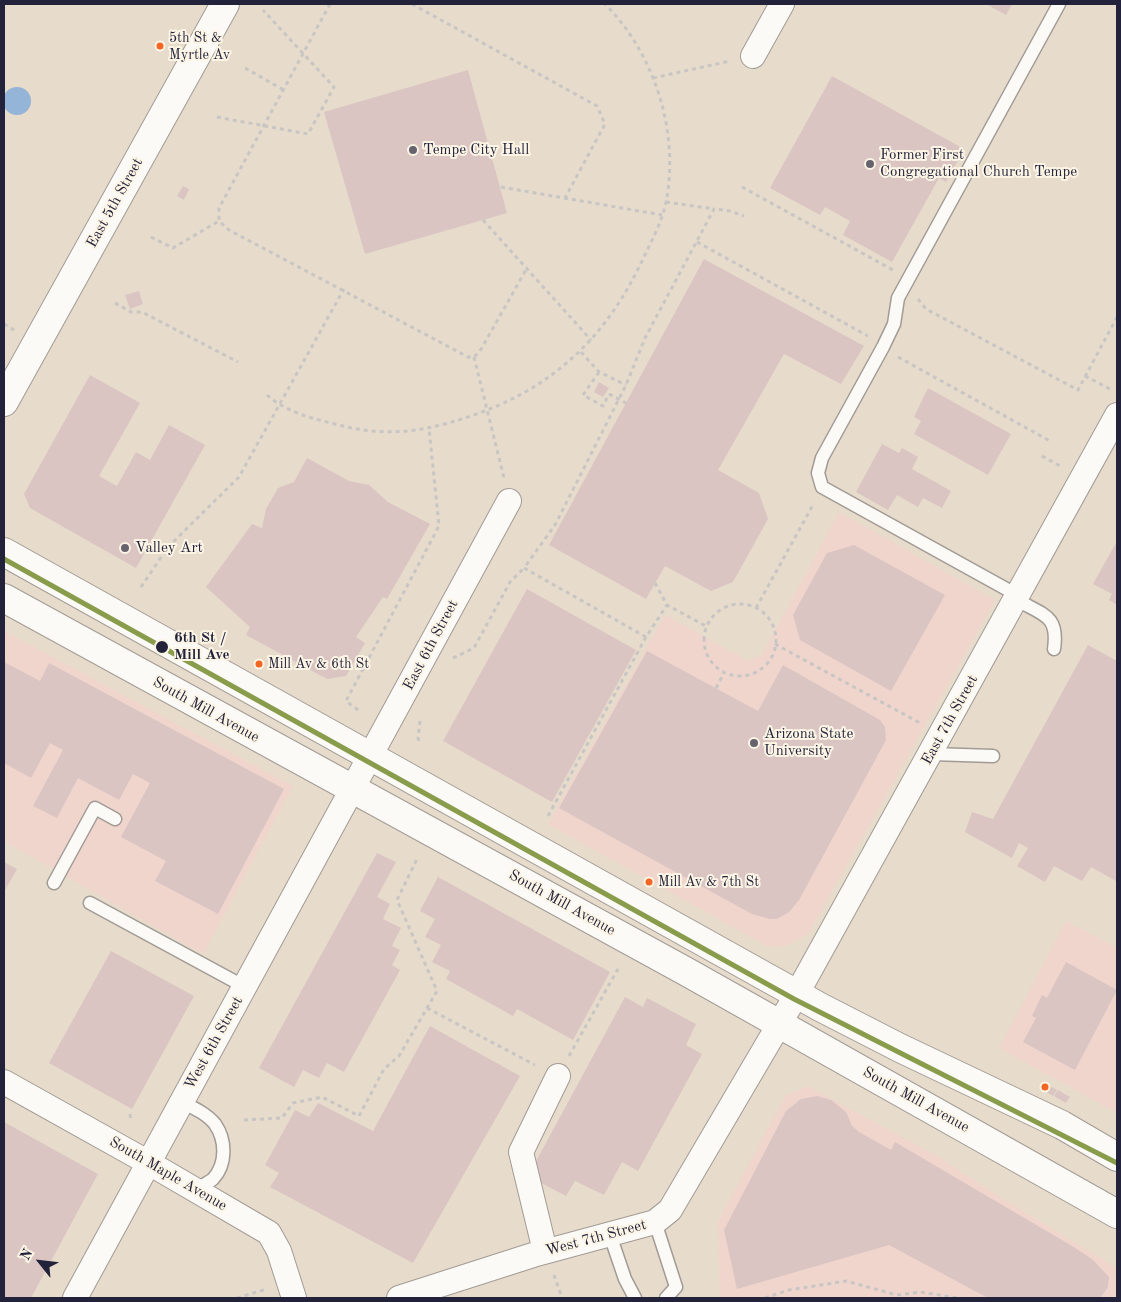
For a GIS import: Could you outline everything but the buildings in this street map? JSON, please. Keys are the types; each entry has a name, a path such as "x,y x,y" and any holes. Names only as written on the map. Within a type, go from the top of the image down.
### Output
{"main road":[{"name":"East 5th Street","path":"4,402 225,4"},
{"path":"4,552 798,994 900,1048 1062,1125 1117,1157"},
{"name":"South Mill Avenue","path":"4,598 780,1024 1117,1214"}],"street":[{"path":"753,56 782,4"},
{"name":"East 7th Street","path":"780,1024 1114,428"},
{"name":"East 6th Street","path":"353,788 509,501"},
{"name":"West 6th Street","path":"75,1298 353,788"},
{"name":"West 7th Street","path":"399,1298 546,1251 655,1222 670,1210 780,1024"},
{"path":"546,1251 521,1152 558,1076"},
{"name":"South Maple Avenue","path":"4,1082 269,1233 280,1251 294,1298"}],"lane":[{"path":"1059,4 898,298 894,324 822,458 818,473 822,487 1018,598 1065,627"},
{"path":"1050,619 1056,632 1054,649"},
{"path":"937,744 993,756"},
{"path":"54,883 95,808 115,819"},
{"path":"90,903 245,987"},
{"path":"182,1102 199,1110 214,1124 223,1140 223,1161 213,1178 196,1190"},
{"path":"655,1222 676,1287 666,1298"},
{"path":"610,1234 625,1279 635,1298"}],"path":[{"path":"330,4 302,52 219,208 219,221 229,230 344,289 468,357 474,357 480,352 527,268"},
{"path":"412,4 597,106 605,124 565,198"},
{"path":"267,395 279,405 308,417 362,431 404,433 488,411 523,395 555,374 581,352 612,315 634,279 666,202 669,164 666,120 653,78 624,25 605,4"},
{"path":"217,117 308,134 334,87 263,10"},
{"path":"653,78 753,56"},
{"path":"244,68 282,89"},
{"path":"501,187 662,215"},
{"path":"666,202 730,211 744,216"},
{"path":"448,666 453,657 474,648 510,582 524,568 555,524 626,385 645,338 714,209"},
{"path":"483,220 591,340"},
{"path":"151,237 173,248 219,221"},
{"path":"140,587 168,547 239,477 344,289"},
{"path":"115,303 131,312 142,312 238,362"},
{"path":"1078,390 1117,317"},
{"path":"581,352 600,372 626,385"},
{"path":"474,357 509,501"},
{"path":"600,372 583,395 603,406 610,394 626,403"},
{"path":"1085,376 1110,389"},
{"path":"358,710 346,702 438,526 428,428"},
{"path":"1042,456 1065,468"},
{"path":"756,608 822,487"},
{"path":"524,568 646,637"},
{"path":"655,583 667,605 706,626"},
{"path":"745,604 756,608 765,614 772,623 775,644 773,655 757,672 740,676 724,673 708,658 704,637 706,626 717,613 733,605 745,604"},
{"path":"548,816 646,637 667,605"},
{"path":"775,644 937,744"},
{"path":"716,688 724,673"},
{"path":"420,717 418,738 420,744"},
{"path":"244,1120 282,1118 293,1103 322,1097 359,1116 384,1069 399,1056 437,991 397,900 418,857"},
{"path":"427,1008 558,1076 618,969"},
{"path":"130,1114 130,1120"},
{"path":"764,1298 789,1290 846,1281 892,1294 920,1292 958,1298"}],"shaded area":[{"name":"Arizona State University","path":"839,512 995,600 808,934 785,946 767,946 548,824 665,615 748,661 762,655"},
{"path":"4,631 293,786 203,954 4,841"},
{"path":"1066,921 1117,948 1117,1113 999,1048"},
{"path":"808,1086 942,1159 1003,1199 1117,1268 1117,1298 720,1298 718,1221 786,1095"}],"water":[{"path":"17,87 27,91 31,101 27,111 17,115 7,111 3,101 7,91"}],"transit line":[{"path":"4,559 794,999 1117,1163"}],"place":[{"name":"5th St & Myrtle Av","path":"160,46"},
{"name":"Tempe City Hall","path":"413,150"},
{"name":"Former First Congregational Church Tempe","path":"870,164"},
{"name":"Valley Art","path":"125,548"},
{"name":"6th St / Mill Ave","path":"162,647"},
{"name":"Mill Av & 6th St","path":"259,664"},
{"name":"Arizona State University","path":"754,743"},
{"name":"Mill Av & 7th St","path":"649,882"}]}
